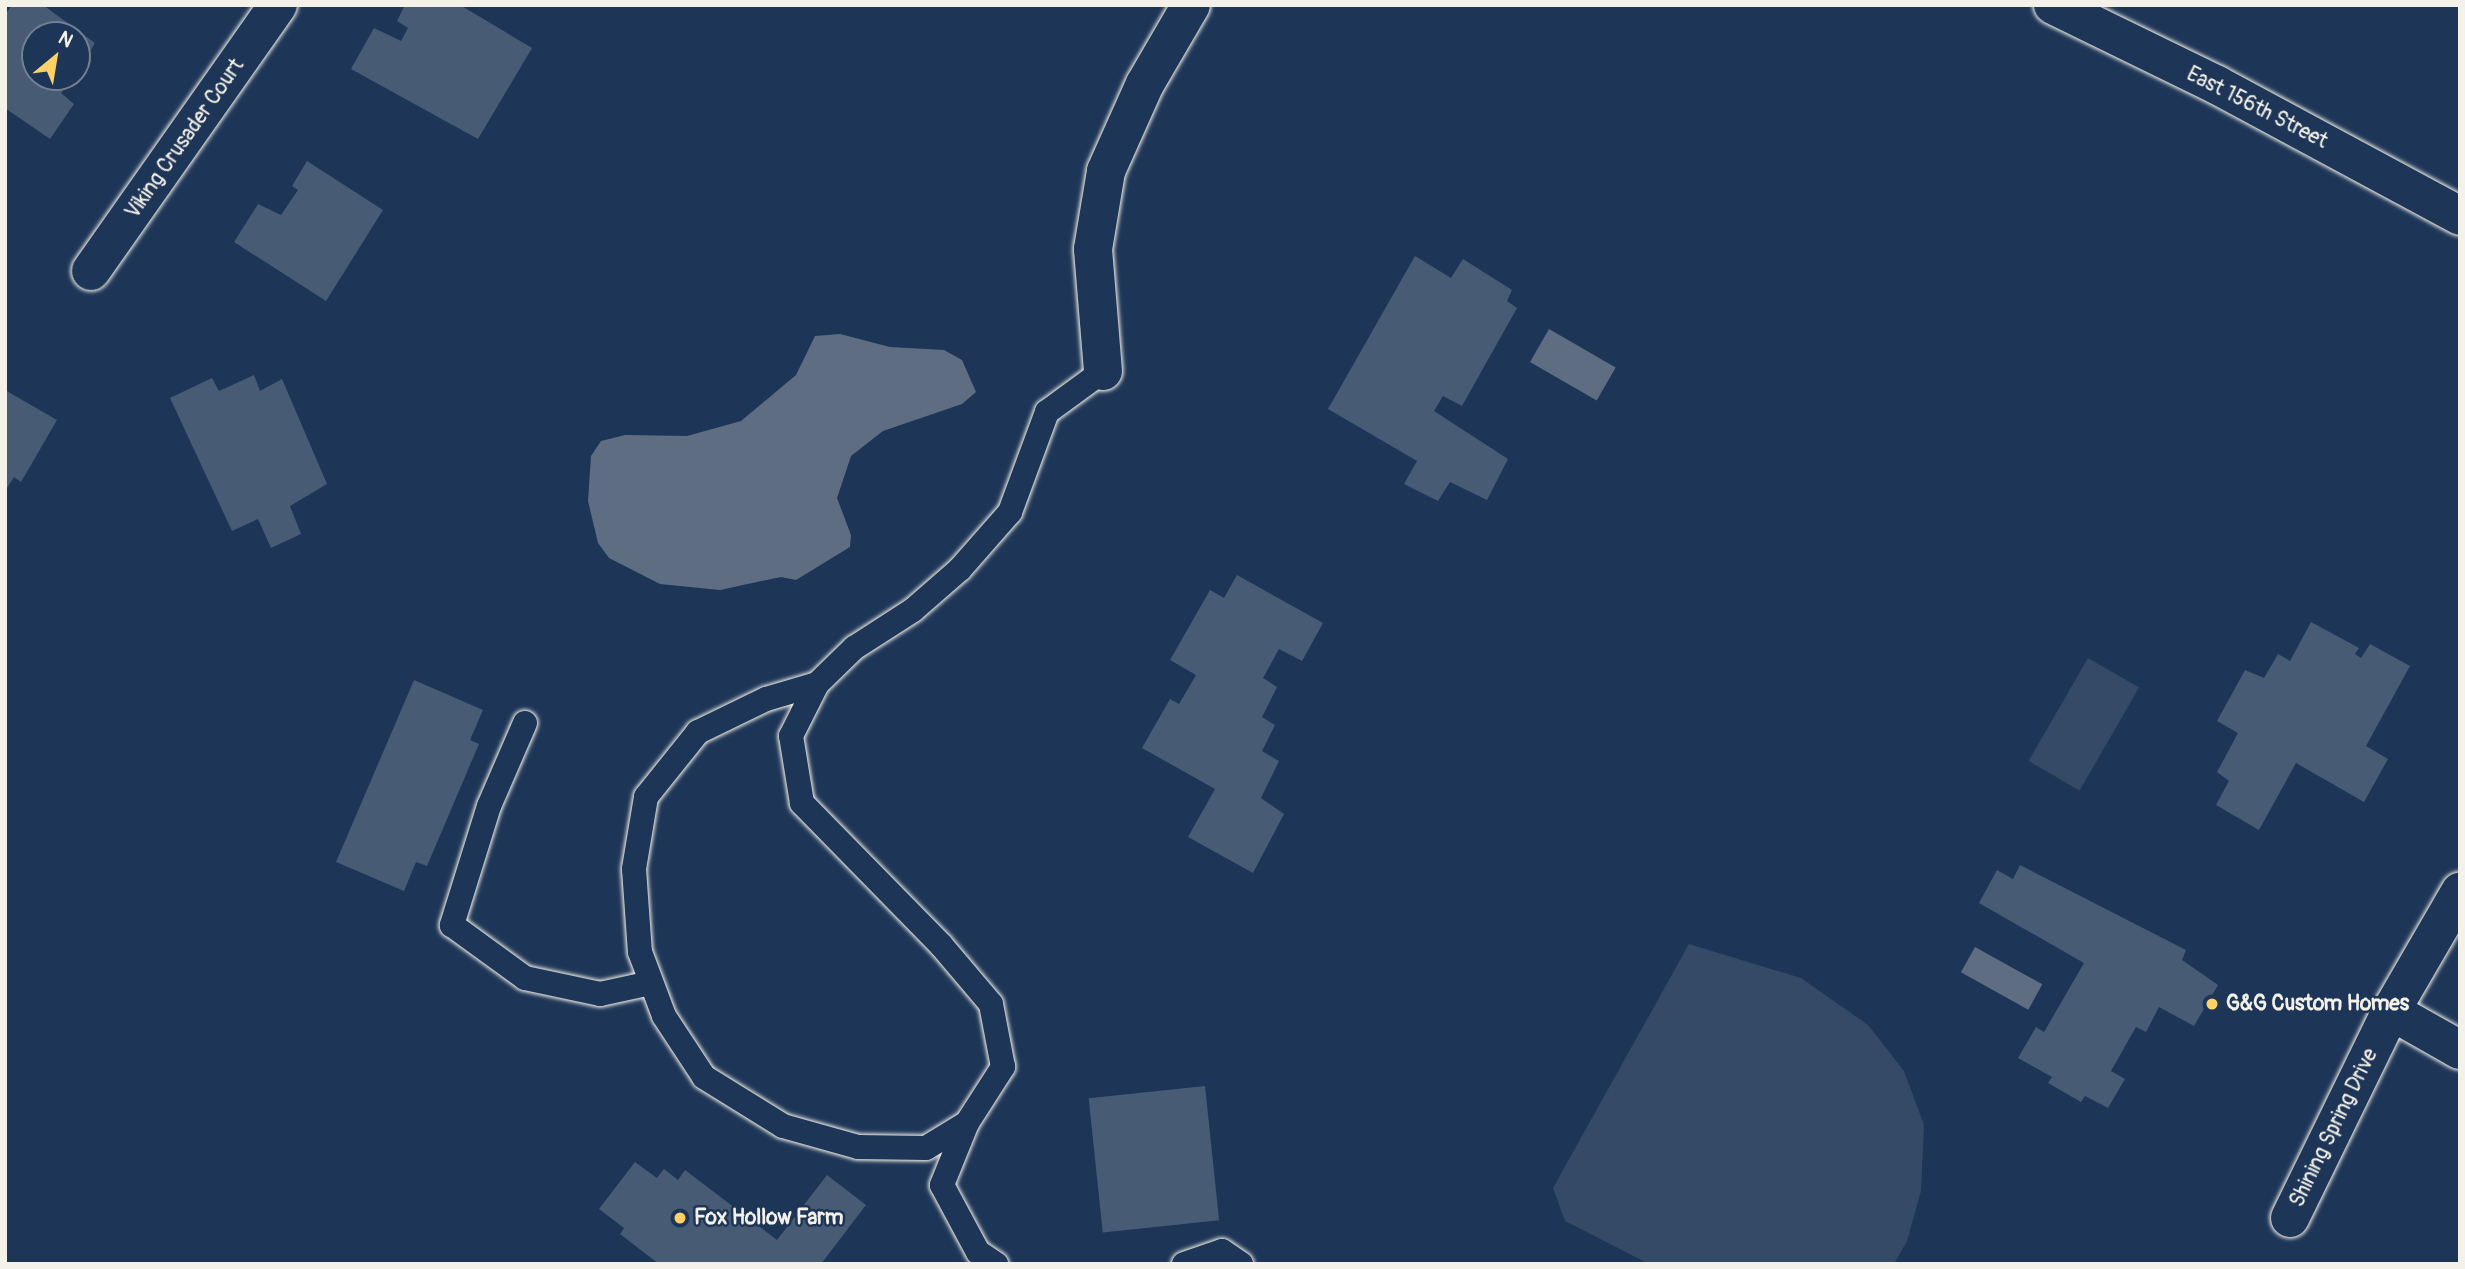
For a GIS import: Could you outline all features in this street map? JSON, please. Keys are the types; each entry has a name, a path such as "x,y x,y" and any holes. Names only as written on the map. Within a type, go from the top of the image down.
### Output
{"street":[{"name":"Viking Crusader Court","path":"91,271 278,5"},
{"path":"1103,371 1093,249 1106,171 1144,84 1191,5"},
{"name":"East 156th Street","path":"2053,5 2217,85 2460,216"},
{"name":"Shining Spring Drive","path":"2290,1218 2391,1011 2460,892"},
{"path":"2391,1011 2460,1050"}],"lane":[{"path":"996,1264 978,1252 942,1185 967,1123 1003,1067 991,1004 941,944 802,803 791,736 817,684 854,648 913,610 960,569 1010,512 1047,412 1103,371"},
{"path":"817,684 766,699 698,732 646,797 634,869 640,952 664,1016 704,1077 783,1126 858,1147 926,1148 967,1123"},
{"path":"525,723 489,806 452,925 525,978 600,993 651,983"},
{"path":"1184,1264 1222,1251 1241,1264"}],"shaded area":[{"path":"1549,329 1616,367 1597,400 1530,362"},
{"path":"840,334 890,347 944,350 962,360 976,392 962,404 883,431 851,456 837,498 851,535 850,547 796,580 781,577 720,590 660,584 609,558 598,543 588,501 591,456 601,441 625,435 687,436 741,421 796,375 815,336"},
{"path":"2088,658 2139,688 2080,791 2028,761"},
{"path":"1689,944 1801,978 1868,1025 1904,1071 1924,1125 1921,1191 1907,1241 1894,1264 1649,1264 1565,1221 1553,1188"},
{"path":"1975,947 2042,984 2028,1010 1961,972"}],"building":[{"path":"12,5 43,5 65,21 21,21 21,91 63,91 61,93 74,104 50,139 5,108 5,15"},
{"path":"405,5 460,5 532,48 478,139 351,69 374,28 401,41 408,28 397,21"},
{"path":"307,161 383,210 326,301 234,242 258,204 281,215 298,190 292,186"},
{"path":"1415,256 1451,278 1463,259 1512,290 1507,301 1517,308 1462,406 1443,396 1434,411 1508,459 1487,500 1450,482 1438,501 1404,484 1417,461 1328,409"},
{"path":"254,375 260,391 282,379 327,484 290,506 301,534 271,548 258,519 232,531 170,398 212,378 219,391"},
{"path":"5,390 57,420 21,482 14,477 5,491"},
{"path":"1237,575 1323,623 1302,661 1279,649 1263,678 1277,687 1262,717 1275,725 1262,751 1279,761 1261,798 1284,814 1253,873 1188,837 1215,789 1142,748 1170,699 1179,704 1196,675 1170,660 1210,590 1224,598"},
{"path":"2311,622 2359,648 2355,654 2361,658 2370,644 2410,666 2366,746 2388,759 2364,802 2296,763 2259,830 2216,805 2229,781 2217,772 2238,733 2217,721 2245,670 2264,678 2278,654 2290,661"},
{"path":"414,680 483,710 470,740 479,744 427,866 416,862 404,891 336,862"},
{"path":"2020,865 2186,950 2182,960 2218,985 2194,1026 2159,1007 2146,1032 2136,1027 2111,1071 2125,1079 2108,1108 2085,1096 2081,1102 2048,1083 2052,1077 2018,1058 2036,1027 2044,1032 2084,963 1979,903 1997,870 2013,879"},
{"path":"1205,1086 1219,1220 1103,1232 1089,1098"},
{"name":"Fox Hollow Farm","path":"635,1162 657,1178 664,1169 678,1180 685,1170 777,1240 827,1175 866,1205 821,1264 659,1264 620,1234 624,1228 599,1209"}],"place":[{"name":"G&G Custom Homes","path":"2212,1004"},
{"name":"Fox Hollow Farm","path":"680,1218"}]}
